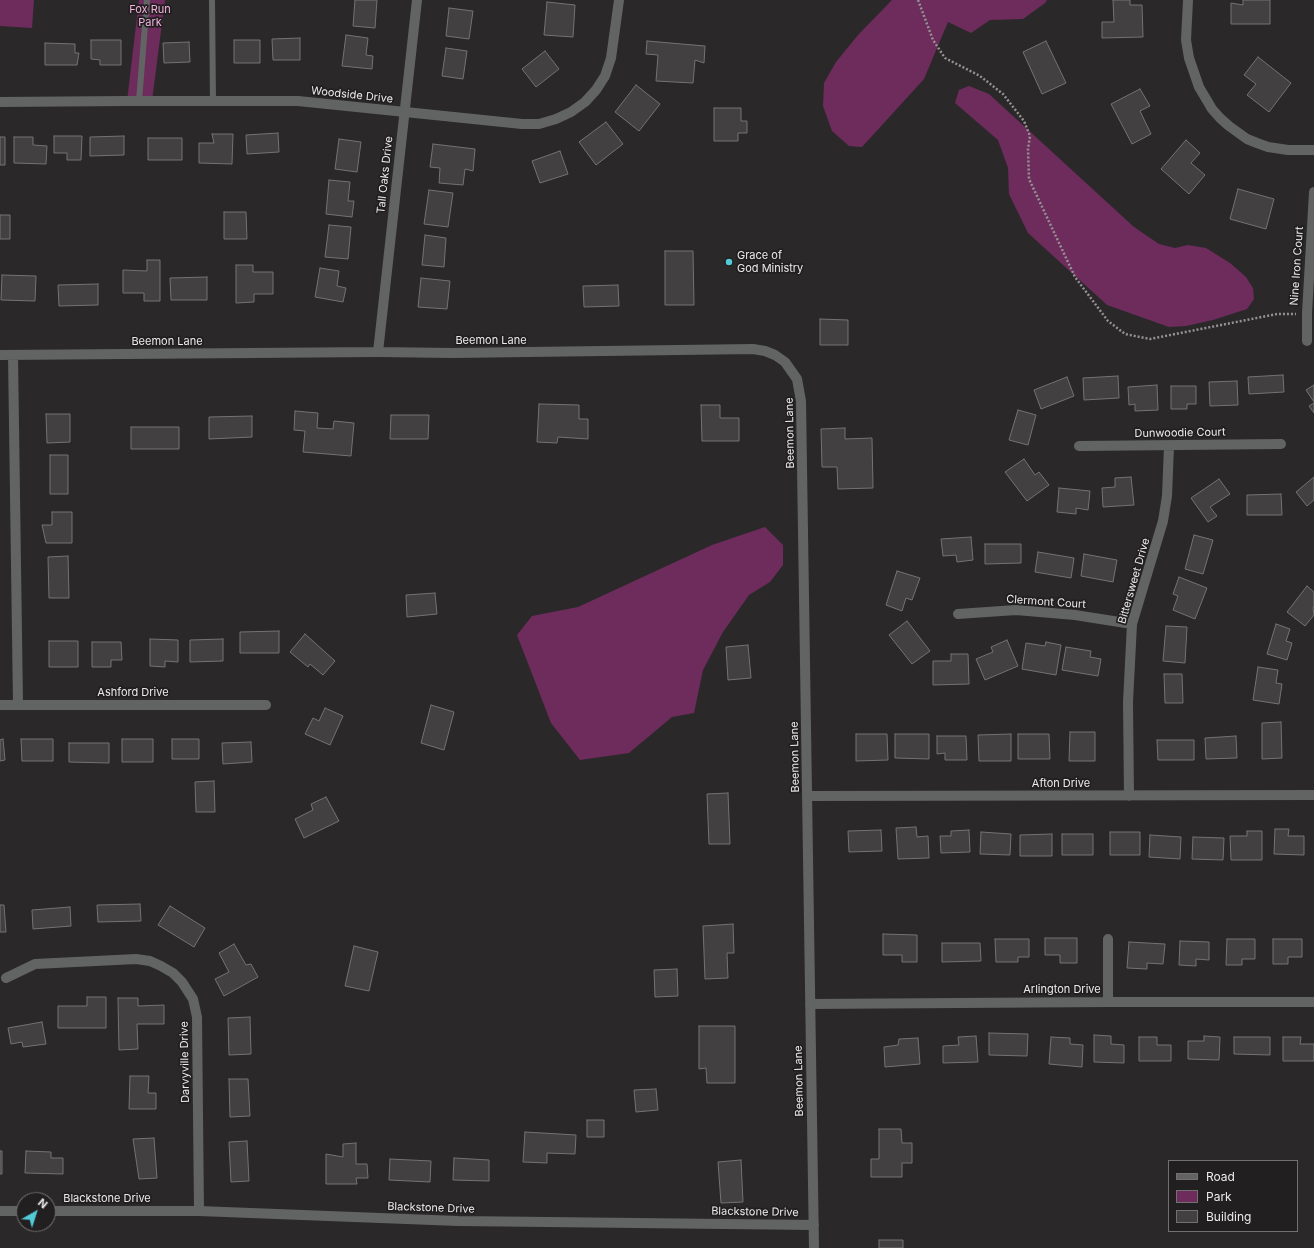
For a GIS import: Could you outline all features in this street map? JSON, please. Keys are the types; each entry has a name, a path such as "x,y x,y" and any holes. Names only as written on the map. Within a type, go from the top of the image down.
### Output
{"street":[{"name":"Tall Oaks Drive","path":"378,352 417,0"},
{"name":"Woodside Drive","path":"0,102 298,101 522,124 539,124 556,119 571,112 585,102 596,90 605,76 611,58 618,0"},
{"path":"1188,0 1186,40 1189,58 1199,87 1212,109 1229,126 1241,135 1257,143 1268,147 1288,150 1314,150"},
{"name":"Nine Iron Court","path":"1307,341 1307,313 1314,192"},
{"name":"Beemon Lane","path":"0,355 753,350 765,351 775,355 785,362 797,379 802,400 814,1248"},
{"path":"13,355 18,704"},
{"name":"Dunwoodie Court","path":"1079,446 1281,444"},
{"name":"Bittersweet Drive","path":"1129,796 1128,702 1132,624 1163,521 1167,496 1169,446"},
{"name":"Clermont Court","path":"958,614 1016,610 1075,615 1132,624"},
{"name":"Ashford Drive","path":"0,704 266,705"},
{"name":"Afton Drive","path":"808,796 1314,796"},
{"path":"1108,939 1108,1002"},
{"name":"Darvyville Drive","path":"6,978 34,964 136,959 150,961 161,966 173,973 182,982 192,998 197,1017 199,1211"},
{"name":"Arlington Drive","path":"810,1004 1314,1002"},
{"path":"0,1211 16,1211"},
{"name":"Blackstone Drive","path":"56,1211 199,1211 458,1221 814,1225"}],"lane":[{"path":"139,101 147,0"},
{"path":"212,0 212,102"}],"path":[{"path":"918,0 933,40 946,58 980,76 1003,94 1024,121 1030,136 1028,149 1029,179 1075,277 1108,321 1125,334 1150,339 1277,314 1307,313"}],"green space":[{"path":"0,0 34,0 32,28 0,26"},
{"name":"Fox Run Park","path":"139,0 165,0 152,101 127,101"},
{"path":"892,0 1047,0 1023,19 990,20 971,33 948,22 924,79 862,147 849,146 832,131 823,106 824,83 836,62 858,35"},
{"path":"969,86 989,94 1134,227 1159,244 1175,248 1188,245 1206,248 1230,263 1246,277 1253,288 1254,299 1247,309 1213,320 1186,326 1169,327 1107,305 1028,233 1009,194 1008,168 998,140 955,103 959,90"},
{"path":"765,527 783,545 783,565 770,582 749,595 723,632 703,670 694,713 672,717 629,753 580,760 551,723 517,635 532,616 578,607 712,545"}],"building":[{"path":"355,0 377,0 375,28 353,26"},
{"path":"1113,0 1130,0 1130,5 1142,5 1143,37 1102,38 1102,22 1114,22"},
{"path":"1243,0 1270,0 1270,24 1231,24 1231,3 1243,5"},
{"path":"547,2 575,5 573,37 544,35"},
{"path":"449,8 473,11 469,39 446,36"},
{"path":"346,35 368,38 366,55 373,56 372,69 342,66"},
{"path":"300,38 300,60 273,60 272,39"},
{"path":"91,40 121,40 121,65 100,65 100,60 91,59"},
{"path":"234,40 260,40 260,63 234,63"},
{"path":"647,41 705,46 704,63 695,60 693,83 656,81 658,55 646,54"},
{"path":"1046,41 1066,83 1042,94 1023,52"},
{"path":"189,42 190,62 164,63 163,43"},
{"path":"45,43 75,44 75,53 79,53 77,65 45,65"},
{"path":"446,48 467,51 463,79 442,76"},
{"path":"545,51 559,69 536,87 522,69"},
{"path":"1258,57 1291,83 1269,112 1247,95 1256,84 1244,75"},
{"path":"636,85 660,104 639,131 615,112"},
{"path":"1140,89 1150,106 1140,111 1151,134 1132,144 1111,104"},
{"path":"714,108 741,108 741,121 747,121 747,133 738,133 738,141 714,141"},
{"path":"606,122 623,144 596,165 579,142"},
{"path":"278,133 279,152 247,154 246,135"},
{"path":"212,134 233,134 232,164 199,163 199,143 214,143"},
{"path":"54,136 82,136 81,160 67,160 67,153 54,153"},
{"path":"124,136 124,155 90,156 90,137"},
{"path":"0,137 5,137 5,165 0,165"},
{"path":"14,137 33,137 33,145 47,146 46,164 14,163"},
{"path":"148,138 182,138 182,160 148,160"},
{"path":"339,139 361,142 357,172 335,169"},
{"path":"1186,140 1200,153 1191,163 1205,175 1189,194 1161,169"},
{"path":"433,144 475,149 473,171 465,169 463,185 439,183 440,168 430,167"},
{"path":"560,151 568,174 540,183 532,161"},
{"path":"329,180 350,182 348,201 354,201 352,217 326,214"},
{"path":"1238,189 1274,199 1266,229 1230,219"},
{"path":"429,190 453,193 448,227 424,224"},
{"path":"224,212 246,212 247,239 224,239"},
{"path":"0,215 10,215 10,239 0,239"},
{"path":"329,225 351,227 348,259 325,257"},
{"path":"425,235 446,238 444,267 422,265"},
{"path":"665,251 693,251 694,305 665,305"},
{"path":"147,260 160,260 160,301 144,301 144,293 123,293 123,270 147,271"},
{"path":"236,265 253,265 253,272 273,272 273,294 254,294 254,302 236,303"},
{"path":"320,268 339,271 337,286 346,288 343,302 315,297"},
{"path":"2,275 36,276 35,301 1,300"},
{"path":"207,277 207,300 171,300 170,278"},
{"path":"421,278 450,281 447,309 418,307"},
{"path":"98,284 98,305 59,306 58,285"},
{"path":"618,285 619,306 584,307 583,286"},
{"path":"820,319 848,320 848,345 820,345"},
{"path":"1283,375 1284,392 1249,394 1248,377"},
{"path":"1118,376 1119,398 1084,400 1083,378"},
{"path":"1067,377 1074,396 1041,409 1034,390"},
{"path":"1237,381 1238,405 1210,406 1209,382"},
{"path":"1157,385 1158,410 1135,411 1135,404 1129,405 1128,387"},
{"path":"1314,385 1314,402 1306,390"},
{"path":"1171,386 1196,386 1196,404 1187,404 1187,409 1171,409"},
{"path":"1314,403 1314,413 1309,406"},
{"path":"539,404 579,405 579,419 588,419 588,439 558,437 557,443 537,442"},
{"path":"701,405 720,405 720,418 739,418 739,441 702,441"},
{"path":"1018,410 1036,415 1028,445 1009,440"},
{"path":"295,411 318,413 317,428 333,429 334,421 354,423 351,456 303,452 305,431 294,430"},
{"path":"46,414 70,414 70,442 47,443"},
{"path":"391,415 429,415 428,439 390,439"},
{"path":"252,416 252,437 209,439 209,417"},
{"path":"131,427 179,427 179,449 131,449"},
{"path":"845,428 845,439 872,438 873,488 838,489 837,467 822,467 821,429"},
{"path":"50,455 68,455 68,494 50,494"},
{"path":"1024,459 1035,475 1039,472 1049,485 1027,501 1005,472"},
{"path":"1131,477 1134,505 1103,507 1102,488 1115,487 1115,478"},
{"path":"1314,477 1314,500 1307,506 1296,492"},
{"path":"1219,479 1230,494 1210,507 1217,516 1208,522 1191,498"},
{"path":"1059,488 1090,491 1088,510 1076,508 1076,514 1057,512"},
{"path":"1281,494 1282,515 1247,515 1247,495"},
{"path":"52,512 72,512 72,543 46,543 42,525 52,525"},
{"path":"1194,535 1213,540 1203,574 1185,569"},
{"path":"971,537 973,560 957,562 956,555 943,556 941,539"},
{"path":"985,544 1021,544 1021,563 985,564"},
{"path":"1038,552 1074,558 1071,578 1035,572"},
{"path":"1084,554 1117,560 1113,582 1081,576"},
{"path":"68,556 69,598 49,598 48,557"},
{"path":"897,571 920,578 912,600 906,598 902,611 886,605"},
{"path":"1179,577 1207,588 1195,619 1173,610 1178,596 1173,594"},
{"path":"1307,586 1314,592 1314,615 1305,626 1287,612"},
{"path":"435,593 437,614 407,617 406,595"},
{"path":"907,621 930,651 912,664 889,635"},
{"path":"1276,624 1290,629 1286,641 1292,643 1287,660 1267,654"},
{"path":"1166,626 1187,627 1185,663 1163,661"},
{"path":"279,631 279,653 240,653 240,632"},
{"path":"305,634 335,661 323,675 310,664 308,667 290,652"},
{"path":"150,639 178,640 178,662 165,661 165,667 150,666"},
{"path":"223,639 223,661 190,662 190,640"},
{"path":"1007,640 1018,666 985,680 976,659 993,652 991,647"},
{"path":"49,641 78,641 78,667 49,667"},
{"path":"92,642 121,642 122,660 111,660 111,667 92,667"},
{"path":"1046,642 1061,645 1056,675 1022,669 1026,643 1045,646"},
{"path":"748,645 751,678 728,680 726,647"},
{"path":"1066,647 1091,651 1090,657 1101,659 1098,676 1062,670"},
{"path":"951,654 968,654 969,684 933,685 933,661 951,661"},
{"path":"1258,667 1278,670 1276,683 1282,684 1279,704 1253,700"},
{"path":"1164,674 1182,674 1183,703 1165,703"},
{"path":"431,705 454,712 444,750 421,743"},
{"path":"325,708 343,716 330,745 305,734 313,718 319,721"},
{"path":"1281,722 1282,758 1262,759 1262,723"},
{"path":"1070,732 1095,732 1095,761 1069,761"},
{"path":"856,734 887,734 888,760 856,761"},
{"path":"895,734 929,734 929,759 895,758"},
{"path":"1011,734 1011,761 979,761 978,735"},
{"path":"1018,734 1049,734 1050,759 1018,759"},
{"path":"937,736 966,736 967,760 945,760 945,753 937,754"},
{"path":"1236,736 1237,758 1206,759 1205,738"},
{"path":"3,739 5,760 0,761 0,740"},
{"path":"21,739 53,739 53,761 22,761"},
{"path":"122,739 153,739 153,762 122,762"},
{"path":"172,739 199,739 199,759 172,759"},
{"path":"1157,740 1194,740 1194,760 1158,760"},
{"path":"251,742 252,762 223,764 222,743"},
{"path":"69,743 109,743 109,763 69,762"},
{"path":"214,781 215,812 196,812 195,782"},
{"path":"728,793 730,844 709,844 707,794"},
{"path":"326,797 339,821 304,838 295,819 313,810 311,804"},
{"path":"916,827 917,837 928,836 929,858 898,859 896,828"},
{"path":"1275,829 1289,829 1288,836 1304,836 1304,855 1274,854"},
{"path":"881,830 882,851 849,852 848,831"},
{"path":"969,830 970,852 941,853 940,836 951,836 951,831"},
{"path":"1247,831 1262,831 1262,860 1231,860 1230,836 1247,836"},
{"path":"981,832 1011,834 1010,855 980,854"},
{"path":"1110,832 1140,832 1140,855 1110,855"},
{"path":"1052,834 1052,856 1020,856 1020,835"},
{"path":"1062,834 1093,834 1093,855 1062,855"},
{"path":"1150,835 1181,837 1180,859 1149,857"},
{"path":"1193,837 1224,838 1223,860 1192,859"},
{"path":"140,904 141,921 98,922 97,905"},
{"path":"0,905 4,905 6,932 0,932"},
{"path":"170,906 205,928 194,947 158,925"},
{"path":"70,907 71,926 33,929 32,910"},
{"path":"733,924 734,953 727,953 728,978 705,979 703,926"},
{"path":"883,934 917,935 917,962 902,962 902,955 883,955"},
{"path":"1045,938 1077,938 1077,963 1060,963 1060,955 1045,955"},
{"path":"995,939 1029,939 1029,957 1018,957 1018,962 996,962"},
{"path":"1227,939 1255,939 1255,959 1242,959 1242,965 1226,965"},
{"path":"1273,939 1302,939 1302,957 1288,957 1288,964 1273,964"},
{"path":"1180,941 1209,942 1209,960 1196,959 1196,966 1179,965"},
{"path":"1129,942 1165,944 1163,964 1147,963 1147,969 1127,968"},
{"path":"942,943 980,943 981,961 942,962"},
{"path":"234,944 246,965 251,964 258,977 224,996 215,979 229,972 219,953"},
{"path":"354,946 378,952 369,991 345,986"},
{"path":"677,969 678,996 655,997 654,970"},
{"path":"87,997 106,997 106,1028 58,1028 58,1006 87,1006"},
{"path":"118,998 138,998 138,1006 164,1005 164,1024 137,1024 138,1049 119,1050"},
{"path":"250,1017 251,1054 229,1055 228,1018"},
{"path":"42,1022 46,1044 23,1047 22,1042 11,1044 8,1028"},
{"path":"699,1026 735,1026 735,1083 707,1083 706,1068 699,1069"},
{"path":"989,1033 1028,1034 1027,1056 989,1055"},
{"path":"1094,1035 1111,1036 1111,1044 1124,1045 1124,1063 1094,1062"},
{"path":"976,1036 978,1062 943,1063 943,1046 959,1045 958,1037"},
{"path":"1204,1036 1220,1037 1219,1060 1188,1059 1188,1041 1204,1041"},
{"path":"1051,1037 1070,1038 1070,1044 1083,1045 1082,1067 1049,1064"},
{"path":"1139,1037 1157,1037 1157,1045 1171,1045 1171,1061 1139,1061"},
{"path":"1234,1037 1270,1037 1270,1055 1234,1054"},
{"path":"1283,1037 1301,1037 1300,1044 1314,1044 1314,1061 1283,1061"},
{"path":"918,1038 920,1064 885,1067 884,1047 898,1045 899,1039"},
{"path":"130,1076 149,1076 148,1093 156,1093 156,1109 129,1109"},
{"path":"229,1079 248,1079 250,1116 230,1117"},
{"path":"656,1089 658,1110 636,1112 634,1090"},
{"path":"587,1120 604,1120 604,1137 587,1137"},
{"path":"879,1129 901,1129 902,1143 912,1143 912,1163 902,1163 902,1177 871,1177 871,1159 879,1159"},
{"path":"525,1132 576,1135 575,1154 547,1153 547,1163 523,1162"},
{"path":"154,1138 157,1178 139,1179 133,1139"},
{"path":"247,1141 249,1181 231,1182 229,1142"},
{"path":"356,1143 356,1164 367,1164 368,1178 356,1178 357,1184 326,1184 326,1154 343,1157 343,1144"},
{"path":"0,1151 2,1151 2,1174 0,1174"},
{"path":"26,1151 51,1152 51,1158 63,1158 63,1174 25,1173"},
{"path":"454,1158 489,1160 489,1181 453,1180"},
{"path":"390,1159 431,1161 430,1182 389,1180"},
{"path":"741,1160 743,1202 721,1203 718,1162"},
{"path":"879,1240 903,1240 903,1248 879,1248"}],"place":[{"name":"Grace of God Ministry","path":"729,262"}]}
